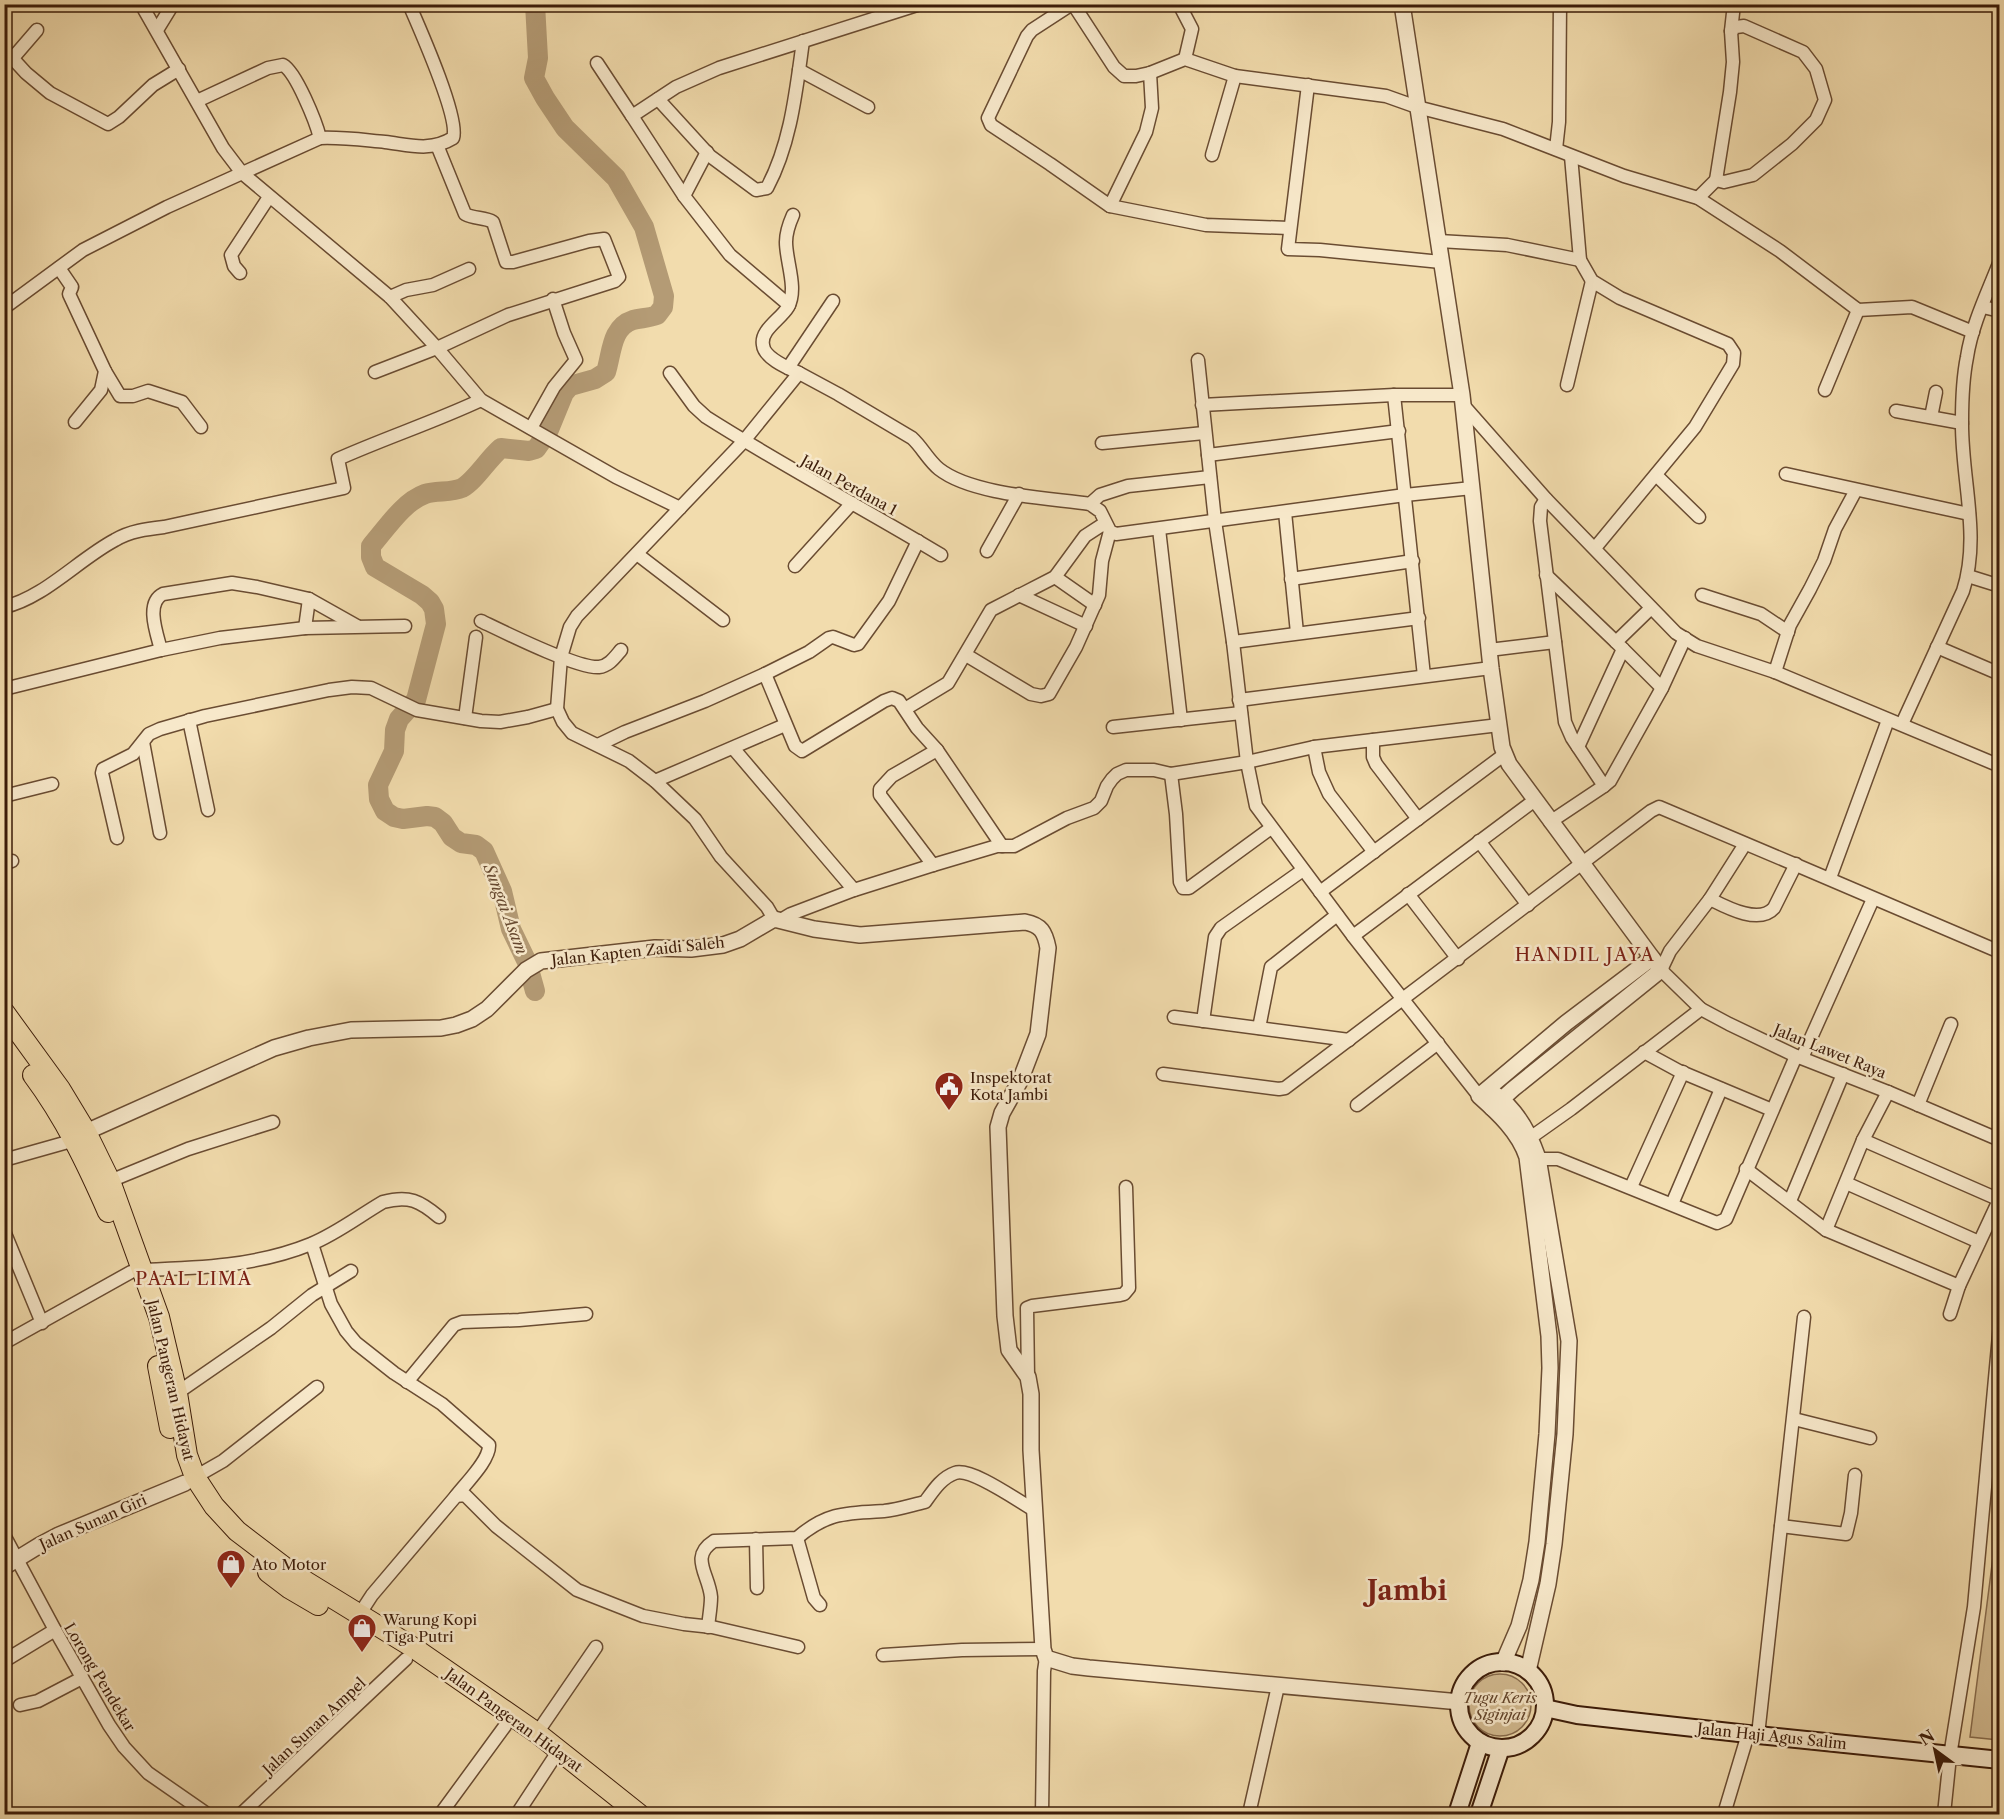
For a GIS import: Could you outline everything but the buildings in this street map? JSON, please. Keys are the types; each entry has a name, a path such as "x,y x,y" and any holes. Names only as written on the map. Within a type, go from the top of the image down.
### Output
{"highway":[{"name":"Jalan Pangeran Hidayat","path":"4,1012 60,1089 81,1136 112,1222 159,1317 177,1393 190,1480 206,1512 230,1541 288,1588 410,1653 537,1733 556,1755 621,1815"},
{"name":"Jalan Pangeran Hidayat","path":"4,1037 81,1136 110,1181 137,1271 156,1354 176,1461 190,1480 237,1531 292,1573 359,1615 506,1726 556,1755 639,1815"}],"main road":[{"path":"1503,1662 1515,1664 1528,1671 1537,1681 1543,1694 1545,1708 1542,1720 1526,1741 1514,1747 1501,1748 1480,1743 1469,1733 1459,1713 1462,1689 1474,1674 1490,1664 1503,1662"},
{"name":"Jalan Haji Agus Salim","path":"1545,1708 1577,1715 2000,1760"},
{"path":"1458,1815 1480,1743"},
{"path":"1479,1815 1501,1748"}],"street":[{"path":"141,4 223,148 242,173 390,297 481,400 616,477 680,508"},
{"path":"157,30 173,4"},
{"path":"4,308 83,250 167,207 320,138 337,137 417,147 437,146 453,138 455,133 453,122 434,64 409,4"},
{"path":"632,116 676,87 719,68 920,4"},
{"path":"1289,228 1206,225 1110,206 988,122 1027,36 1032,30 1073,4 1114,67 1125,76 1150,73 1185,59 1235,76 1386,96 1417,107 1503,129 1624,177 1698,198 1780,251 1858,310 1912,307 1973,332"},
{"path":"1179,4 1192,29 1185,59"},
{"path":"1402,4 1463,400 1491,668 1502,747 1509,764 1550,822 1656,964"},
{"path":"1556,149 1559,122 1560,4"},
{"path":"1698,198 1716,180 1731,92 1733,62 1731,31 1734,4"},
{"path":"1716,180 1724,182 1753,175 1792,144 1816,120 1825,100 1816,69 1803,52 1744,26 1736,27 1731,31"},
{"path":"37,30 8,54 50,93 108,124 119,117 153,85 179,69"},
{"path":"658,99 707,152 756,190 767,188 783,153 804,41"},
{"path":"597,63 684,196 730,255 789,305"},
{"path":"197,101 268,68 283,64 291,71 316,123 320,138"},
{"path":"799,70 868,107"},
{"path":"1110,206 1146,132 1152,108 1150,73"},
{"path":"1212,156 1235,76"},
{"path":"1308,85 1288,249 1330,250 1441,262"},
{"path":"375,372 437,348 508,315 618,280 619,277 606,241 600,238 506,262 493,222 472,218 465,214 437,146"},
{"path":"684,196 707,152"},
{"path":"1571,156 1580,260 1592,281 1620,297 1728,344 1734,353 1733,364 1695,427 1595,548"},
{"path":"240,273 234,266 231,255 268,197"},
{"path":"794,215 788,227 786,242 791,293 789,305 764,335 762,343 765,351 793,371 838,394 912,438 938,468 952,478 1019,495 1090,504 1100,511 1107,527 1116,534 1472,488"},
{"path":"1439,240 1507,245 1580,260"},
{"path":"1902,724 1968,576 1971,540 1962,423 1966,358 1973,332 2000,261"},
{"path":"58,268 72,287 69,294 105,371 120,396 133,396 148,391 182,402 201,427"},
{"path":"390,297 406,290 434,285 469,269"},
{"path":"1567,385 1592,281"},
{"path":"533,429 554,387 576,360 553,299"},
{"path":"834,301 793,371 743,442 577,616 570,627 561,657 557,709 563,722 572,733 629,762 655,781 695,819 721,857 777,919 814,929 860,935 1025,922 1041,928 1046,936 1048,948 1038,1034 1020,1081 1005,1108 998,1127 1005,1316 1009,1350 1028,1377"},
{"path":"1983,307 2000,311"},
{"path":"1825,390 1858,310"},
{"path":"1198,360 1215,521 1233,642 1247,762 1256,806 1353,936 1469,1083 1497,1104 1530,1138 1538,1192 1569,1341 1565,1434 1554,1544 1548,1584 1528,1671"},
{"path":"75,422 101,390 105,371"},
{"name":"Jalan Perdana 1","path":"670,373 694,406 743,442 852,502 941,555"},
{"path":"1931,417 1936,392"},
{"path":"1394,395 1424,676"},
{"path":"1202,405 1394,395 1463,400 1546,499 1676,633 1697,646 1775,672 2000,766"},
{"path":"4,607 39,591 115,539 139,530 164,527 344,488 338,459 379,441 441,419 481,400"},
{"path":"1896,411 1962,423"},
{"path":"1208,455 1398,431"},
{"path":"1102,443 1204,433"},
{"path":"1786,474 1969,513"},
{"path":"1656,475 1699,517"},
{"path":"1090,504 1100,495 1128,486 1210,477"},
{"path":"1775,672 1788,632 1824,561 1835,530 1856,490"},
{"path":"987,551 1019,495"},
{"path":"1546,499 1541,507 1539,521 1565,722 1578,747 1604,786"},
{"path":"795,566 852,502"},
{"path":"1285,512 1297,633"},
{"path":"905,709 948,683 991,610 1055,577 1086,536 1107,527"},
{"path":"966,655 1031,694 1045,696 1049,694 1095,605 1101,587 1107,527"},
{"path":"1159,529 1181,720"},
{"path":"598,745 765,674 829,638 858,644 889,601 918,542"},
{"path":"637,554 723,621"},
{"path":"1291,579 1413,561"},
{"path":"1546,575 1662,688"},
{"path":"1968,576 2000,586"},
{"path":"1055,577 1095,605"},
{"path":"161,650 153,606 157,597 163,594 232,583 285,592 309,599 358,627"},
{"path":"1019,595 1086,626"},
{"path":"1702,595 1761,614 1788,632"},
{"path":"305,628 309,599"},
{"path":"1578,747 1620,646 1651,608"},
{"path":"1233,642 1419,618"},
{"path":"481,621 561,657 600,667 608,664 621,651"},
{"path":"4,689 161,650 220,638 305,628 405,626"},
{"path":"465,718 477,637"},
{"path":"1550,822 1610,781 1662,688 1684,638"},
{"path":"1489,650 1555,642"},
{"path":"1938,646 2000,674"},
{"path":"1239,700 1491,668"},
{"path":"765,674 795,746 802,751 884,701 892,698 899,701 917,728 937,750 1002,846"},
{"path":"117,838 102,773 104,769 133,754 155,731 189,720 352,687 371,688 417,710 500,722 557,709"},
{"path":"1113,727 1241,713"},
{"path":"189,720 208,810"},
{"path":"1830,878 1888,720"},
{"path":"655,781 785,725"},
{"path":"777,919 854,890 933,865 1002,846 1014,846 1067,818 1094,808 1101,801 1107,786 1117,774 1126,771 1154,771 1172,774 1247,762 1314,747 1499,725"},
{"path":"1373,740 1373,756 1376,764 1418,819"},
{"path":"143,742 160,833"},
{"path":"1314,747 1319,772 1326,787 1374,852"},
{"path":"733,748 854,890"},
{"path":"933,865 880,795 880,789 892,776 937,750"},
{"path":"1320,892 1505,754"},
{"path":"1172,774 1179,882 1183,888 1189,888 1271,828"},
{"path":"4,796 52,784"},
{"path":"1353,936 1535,800"},
{"path":"1163,1074 1285,1089 1659,807 2000,952"},
{"path":"1479,841 1528,905"},
{"path":"1497,1104 1577,1037 1670,951 1710,899 1745,844"},
{"path":"1710,899 1730,909 1751,914 1767,913 1773,908 1796,864"},
{"path":"1203,1021 1215,937 1221,928 1303,870"},
{"path":"1408,894 1458,959"},
{"path":"1533,1161 1558,1159 1717,1223 1726,1219 1772,1110 1873,899"},
{"path":"1259,1028 1271,967 1337,915"},
{"name":"Jalan Kapten Zaidi Saleh","path":"81,1136 274,1048 351,1030 441,1028 472,1019 487,1009 526,970 540,961 655,948 691,949 723,945 740,939 777,919"},
{"path":"1483,1092 1566,1023 1656,964"},
{"name":"Jalan Lawet Raya","path":"1656,964 1701,1009 1799,1057 1918,1104 2000,1140"},
{"path":"1530,1138 1571,1110 1701,1009"},
{"path":"1174,1017 1349,1040"},
{"path":"1566,1023 1577,1037"},
{"path":"1918,1104 1951,1024"},
{"path":"1357,1105 1438,1043"},
{"path":"1644,1052 1683,1072 1772,1110"},
{"path":"1632,1188 1683,1072"},
{"path":"1790,1201 1844,1074"},
{"path":"1672,1204 1721,1089"},
{"path":"1826,1230 1863,1140 1888,1092"},
{"path":"1497,1104 1533,1161"},
{"path":"110,1181 188,1149 273,1122"},
{"path":"4,1160 81,1136"},
{"path":"1863,1140 1999,1199 1959,1286 1950,1314"},
{"path":"1746,1169 1826,1230 1959,1286"},
{"path":"1846,1183 1979,1242"},
{"path":"1042,1815 1044,1654 1030,1450 1031,1395 1028,1377 1027,1308 1120,1295 1129,1288 1126,1187"},
{"path":"1503,1662 1519,1626 1531,1580 1537,1542 1547,1434 1549,1336 1538,1192"},
{"path":"4,1343 137,1271 213,1267 276,1256 312,1244 383,1202 394,1199 410,1199 423,1204 439,1217"},
{"path":"4,1231 42,1323"},
{"path":"312,1244 331,1304 346,1331 369,1353 407,1382 442,1404 489,1445 489,1451 480,1465 372,1595 359,1615"},
{"path":"177,1393 270,1328 312,1295 351,1271"},
{"path":"407,1382 454,1325 462,1322 586,1314"},
{"path":"1724,1815 1753,1735 1781,1527 1804,1317"},
{"path":"1944,1815 1950,1756 1974,1607 1999,1325"},
{"path":"190,1480 223,1461 317,1387"},
{"path":"1794,1419 1870,1438"},
{"path":"708,1627 711,1598 701,1554 705,1547 714,1541 797,1538 810,1527 839,1514 863,1510 885,1511 925,1502 942,1480 956,1472 968,1473 1034,1510"},
{"path":"1781,1527 1846,1534 1855,1475"},
{"name":"Jalan Sunan Giri","path":"4,1568 59,1535 190,1480"},
{"path":"456,1496 465,1496 496,1526 577,1590 643,1616 708,1627 798,1647"},
{"name":"Lorong Pendekar","path":"4,1534 109,1725 137,1762 165,1786 207,1815"},
{"path":"797,1538 814,1598 819,1605"},
{"path":"756,1539 757,1588"},
{"path":"4,1661 55,1630"},
{"path":"537,1733 596,1647"},
{"path":"883,1654 962,1650 1044,1654 1077,1667 1460,1702"},
{"name":"Jalan Sunan Ampel","path":"240,1815 410,1653"},
{"path":"20,1705 38,1701 82,1678"},
{"path":"1249,1815 1278,1686"},
{"path":"442,1812 506,1726"},
{"path":"517,1815 556,1755"}],"green space":[{"path":"1999,1510 2000,1740 1970,1737"},
{"name":"Tugu Keris Siginjai","path":"1494,1674 1506,1674 1522,1683 1529,1693 1531,1705 1529,1717 1522,1727 1506,1736 1494,1736 1483,1731 1474,1722 1469,1711 1469,1699 1474,1688 1483,1679"}],"waterway":[{"name":"Sungai Asam","path":"535,4 538,58 534,78 565,128 616,178 644,227 664,296 663,307 657,315 633,320 620,328 606,372 595,379 570,386 564,393 548,432 536,449 529,451 501,448 462,488 425,494 409,503 371,546 371,557 375,567 430,602 434,609 436,624 416,700 399,719 395,730 394,751 378,785 379,799 385,811 394,817 403,819 435,817 443,823 452,837 461,843 476,845 484,851 502,891 511,929 527,962 535,991"}],"place":[{"name":"Inspektorat Kota Jambi","path":"949,1112"},
{"name":"Ato Motor","path":"231,1590"},
{"name":"Warung Kopi Tiga Putri","path":"362,1654"}],"district":[{"name":"HANDIL JAYA","path":"1585,955"},
{"name":"PAAL LIMA","path":"194,1279"},
{"name":"Jambi","path":"1407,1590"}]}
